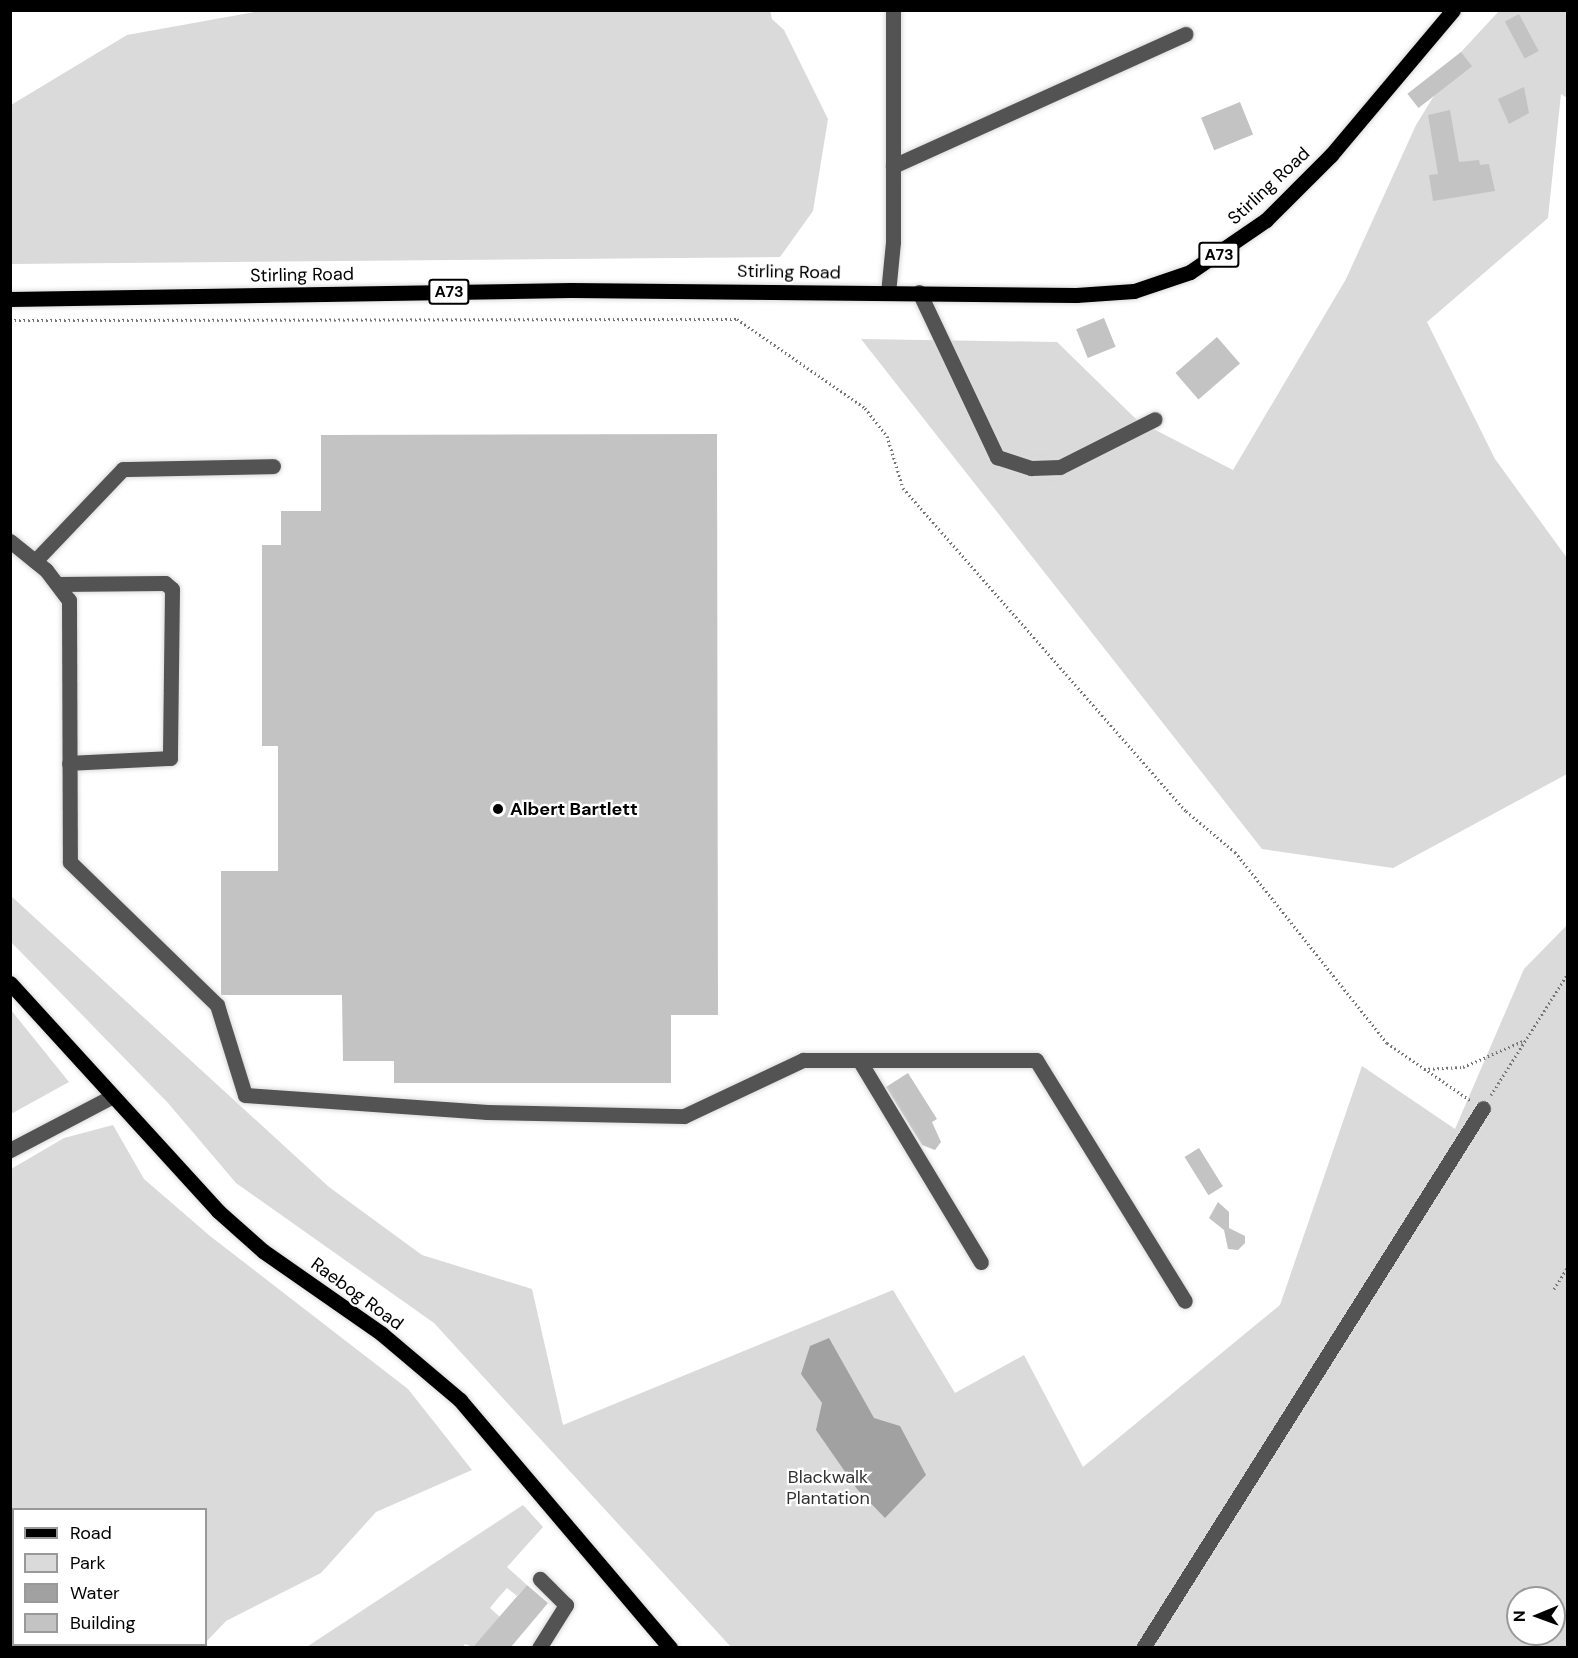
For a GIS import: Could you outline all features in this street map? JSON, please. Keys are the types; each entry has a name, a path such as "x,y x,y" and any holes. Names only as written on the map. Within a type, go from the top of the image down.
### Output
{"main road":[{"name":"Stirling Road","path":"10,299 571,290 919,292 1076,296 1134,291 1190,272 1266,220 1331,155 1454,10"},
{"name":"Raebog Road","path":"10,983 218,1211 263,1251 382,1334 460,1400 670,1647"}],"street":[{"path":"888,292 893,242 893,10"},
{"path":"893,166 1186,34"},
{"path":"919,292 997,457 1031,468 1060,467 1155,419"},
{"path":"35,561 123,469 273,466"},
{"path":"10,541 35,561 69,600 70,862 218,1005 245,1095 487,1112 684,1116 803,1060 1036,1060 1185,1301"},
{"path":"57,584 165,583 172,589 170,758 69,763"},
{"path":"859,1060 981,1263"},
{"path":"10,1150 113,1096"},
{"path":"1143,1647 1483,1108"},
{"path":"538,1647 566,1605 540,1579"}],"path":[{"path":"10,320 737,319 865,408 887,436 903,488 1186,810 1235,852 1388,1042 1423,1069 1483,1108 1568,973"},
{"path":"1423,1069 1463,1067 1524,1041"},
{"path":"1554,1289 1568,1268"}],"green space":[{"path":"265,10 770,10 772,19 784,30 828,119 813,211 780,257 11,264 11,105 127,35"},
{"path":"1499,11 1567,11 1567,98 1561,94 1548,218 1427,322 1495,459 1567,558 1567,774 1393,868 1262,849 861,339 1057,342 1138,421 1233,470 1346,279 1416,125 1461,52"},
{"name":"Blackwalk Plantation","path":"10,895 329,1187 422,1255 532,1289 563,1425 893,1290 955,1393 1024,1355 1083,1467 1280,1305 1362,1066 1455,1129 1524,969 1567,925 1567,1647 731,1647 434,1323 236,1183 168,1103 11,942"},
{"path":"11,1010 69,1082 10,1114"},
{"path":"113,1125 144,1179 210,1236 408,1389 472,1470 376,1512 321,1573 226,1621 207,1641 207,1508 12,1508 12,1646 107,1646 11,1647 11,1169 64,1138"},
{"path":"523,1505 543,1527 507,1567 527,1585 517,1596 507,1588 498,1598 490,1608 500,1617 473,1647 465,1644 462,1648 305,1648"}],"water":[{"path":"829,1338 874,1418 900,1426 926,1475 885,1518 857,1489 816,1430 822,1403 801,1374 810,1346"}],"building":[{"path":"1519,14 1539,51 1525,59 1505,22"},
{"path":"1461,52 1472,66 1418,108 1407,94"},
{"path":"1524,87 1529,113 1509,124 1498,99"},
{"path":"1240,102 1253,134 1214,150 1201,118"},
{"path":"1450,110 1459,162 1479,160 1480,165 1489,164 1495,191 1433,201 1429,175 1438,174 1428,115"},
{"path":"1104,318 1116,347 1088,358 1076,329"},
{"path":"1217,337 1240,363 1198,399 1175,373"},
{"name":"Albert Bartlett","path":"717,434 718,1015 671,1015 671,1083 394,1083 394,1061 343,1061 342,995 221,995 221,871 278,871 278,746 262,746 262,545 281,545 281,511 321,511 321,435"},
{"path":"908,1073 937,1119 932,1122 941,1142 935,1150 922,1145 886,1087"},
{"path":"1199,1148 1223,1186 1208,1195 1185,1157"},
{"path":"1218,1202 1229,1212 1229,1228 1245,1236 1245,1243 1238,1250 1228,1249 1224,1230 1209,1218"},
{"path":"527,1585 548,1603 511,1647 473,1647"}],"place":[{"name":"Albert Bartlett","path":"498,809"}]}
